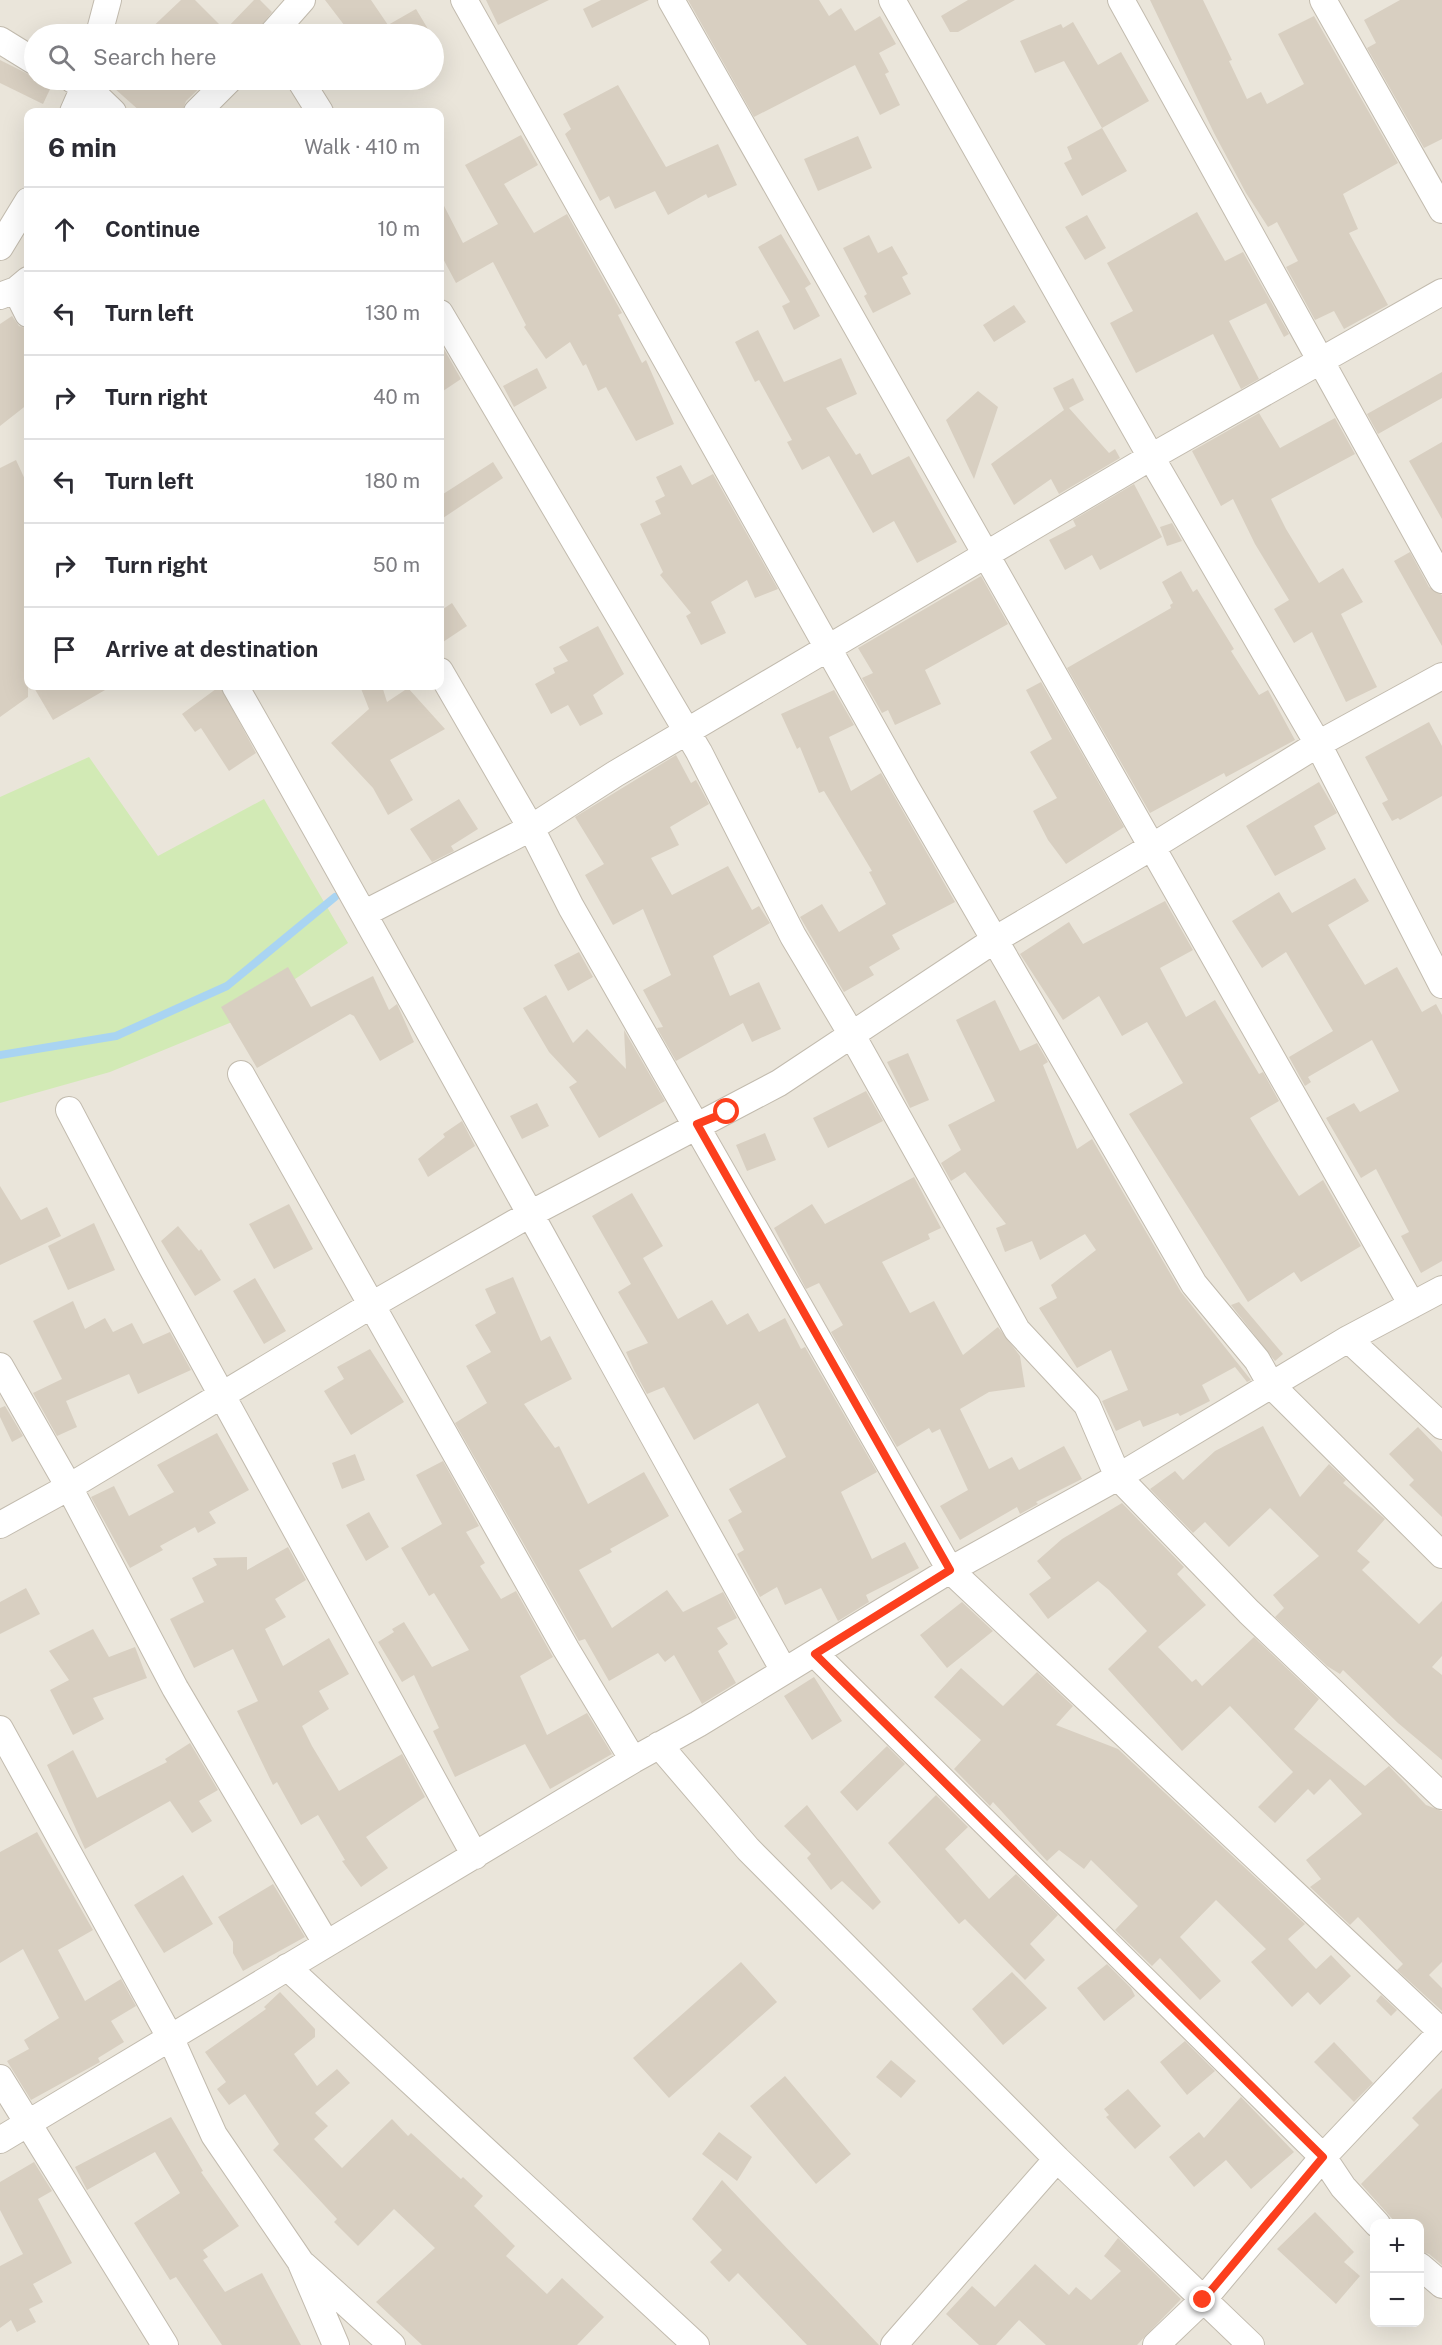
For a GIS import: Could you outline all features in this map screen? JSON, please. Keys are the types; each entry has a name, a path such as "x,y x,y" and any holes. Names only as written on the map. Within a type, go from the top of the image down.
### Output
{"street":[{"path":"102,24 108,0"},
{"path":"282,24 302,0"},
{"path":"464,0 906,787 1194,1284 1257,1360 1271,1385 1442,1555"},
{"path":"671,0 1150,848 1412,1305"},
{"path":"892,0 1151,457 1318,744 1442,985"},
{"path":"1120,0 1442,580"},
{"path":"1323,0 1442,210"},
{"path":"0,40 24,55"},
{"path":"74,108 79,90"},
{"path":"91,90 109,108"},
{"path":"201,108 219,90"},
{"path":"306,90 318,108"},
{"path":"0,247 24,208"},
{"path":"15,289 24,306"},
{"path":"365,913 531,828 687,732 1151,457 1442,292"},
{"path":"444,320 687,732 793,936 852,1035 1017,1330 1087,1405 1118,1477 1249,1612 1442,1796"},
{"path":"0,1525 69,1487 370,1306 530,1214 697,1124 727,1112 779,1083 996,939 1150,848 1318,744 1442,676"},
{"path":"444,677 531,828 571,907 950,1570 1442,2032 1323,2157 1203,2300 1156,2345"},
{"path":"238,690 365,913 784,1671"},
{"path":"241,1074 370,1306 566,1649 633,1760"},
{"path":"69,1110 475,1856"},
{"path":"0,2140 171,2039 326,1943 815,1654 950,1570 1118,1477 1348,1339 1442,1289"},
{"path":"1348,1339 1442,1426"},
{"path":"0,1366 69,1487 175,1688 326,1943"},
{"path":"815,1654 1323,2157 1343,2187 1373,2219"},
{"path":"0,1729 171,2039 214,2135 300,2261 336,2345"},
{"path":"659,1745 748,1849 1057,2159 1251,2345"},
{"path":"287,1968 696,2345"},
{"path":"0,2078 165,2345"},
{"path":"894,2345 1057,2159"},
{"path":"300,2261 392,2345"},
{"path":"1424,2270 1442,2285"}],"shaded area":[{"path":"0,0 1442,0 1442,2345 0,2345"}],"green space":[{"path":"89,757 158,856 264,799 348,943 232,1022 110,1072 0,1103 0,797"}],"building":[{"path":"181,0 195,0 219,24 156,24"},
{"path":"254,0 260,0 272,12 263,24 231,24"},
{"path":"325,0 371,0 387,24 343,24"},
{"path":"486,0 549,0 498,25"},
{"path":"601,0 649,0 592,28 583,9"},
{"path":"688,0 819,0 829,16 841,8 855,31 880,16 896,44 879,53 889,72 885,74 900,105 880,115 855,65 754,117"},
{"path":"968,0 1015,0 958,32 950,32 941,16"},
{"path":"1150,0 1203,0 1232,60 1229,61 1247,99 1261,92 1267,104 1304,84 1278,34 1314,16 1398,163 1343,194 1358,229 1349,233 1388,305 1344,329 1334,311 1315,320 1286,267 1298,261 1277,222 1268,227 1246,193 1214,133"},
{"path":"1400,0 1442,0 1442,139 1424,148 1367,48 1376,43 1364,20"},
{"path":"416,9 425,24 390,24"},
{"path":"1073,22 1098,65 1121,52 1149,101 1102,128 1064,61 1035,73 1020,41 1061,24 1063,28"},
{"path":"0,60 24,72 24,90 50,90 43,104 0,83"},
{"path":"618,85 666,167 718,144 737,185 708,198 706,194 668,215 655,191 615,209 609,196 600,201 565,134 571,129 563,114"},
{"path":"116,90 198,90 186,101 183,108 136,108"},
{"path":"1102,128 1127,171 1082,196 1064,163 1072,159 1067,147"},
{"path":"521,135 538,165 504,184 534,233 567,214 622,313 618,315 642,363 646,360 674,424 636,441 606,387 598,391 586,364 583,366 570,342 546,359 524,327 526,325 493,262 456,283 444,260 444,206 463,243 498,224 465,165"},
{"path":"858,136 872,168 818,191 804,159"},
{"path":"1197,212 1225,261 1243,252 1289,334 1284,337 1266,303 1229,321 1259,379 1241,389 1213,334 1136,373 1110,323 1133,311 1107,263"},
{"path":"1087,215 1106,248 1085,260 1065,227"},
{"path":"781,234 811,284 805,288 820,316 794,330 782,306 790,302 758,247"},
{"path":"869,235 878,253 892,246 908,274 902,277 911,294 873,313 864,296 867,294 843,248"},
{"path":"1014,305 1026,322 994,342 983,325"},
{"path":"12,316 19,326 24,328 24,407 0,426 0,324"},
{"path":"758,330 784,382 841,358 857,394 826,408 856,455 860,453 872,475 909,456 957,542 917,563 894,521 873,533 829,456 802,470 787,442 792,440 759,380 755,382 735,342"},
{"path":"444,349 461,379 444,390"},
{"path":"537,368 547,388 514,407 503,386"},
{"path":"1442,372 1442,398 1378,434 1367,414"},
{"path":"1073,378 1084,400 1069,408 1109,453 1115,449 1120,458 1059,494 1051,479 1014,505 991,464 1064,410 1053,388"},
{"path":"978,391 998,407 974,479 946,420"},
{"path":"1259,413 1280,448 1335,418 1355,454 1271,499 1286,529 1319,583 1343,568 1363,602 1341,614 1377,687 1346,702 1312,632 1294,643 1274,609 1289,600 1255,544 1233,499 1221,506 1192,451"},
{"path":"1442,442 1442,519 1409,461"},
{"path":"16,460 24,477 24,690 28,690 28,697 0,717 0,468"},
{"path":"493,462 503,478 444,517 444,493"},
{"path":"681,465 692,485 713,474 778,589 755,598 747,580 711,602 726,633 701,645 686,616 691,613 660,575 663,572 640,524 661,514 655,501 665,496 656,477"},
{"path":"1134,484 1162,537 1100,570 1092,555 1065,570 1049,540 1076,526 1073,520"},
{"path":"1172,523 1182,541 1167,546 1160,527"},
{"path":"1410,552 1429,587 1442,595 1442,646 1394,561"},
{"path":"1181,571 1193,592 1197,589 1234,649 1231,651 1259,695 1268,690 1295,740 1226,777 1224,773 1150,813 1067,668 1171,608 1170,605 1173,603 1162,582"},
{"path":"981,576 1008,624 925,670 941,704 895,725 888,710 882,713 862,678 873,673 858,648"},
{"path":"452,603 467,626 444,641 444,608"},
{"path":"598,626 624,674 593,695 603,714 580,726 568,705 551,714 535,684 555,673 553,668 568,661 559,647"},
{"path":"1041,682 1124,827 1066,864 1048,840 1033,811 1057,798 1030,752 1052,739 1026,690"},
{"path":"35,690 105,690 53,720"},
{"path":"215,690 222,690 256,753 229,771 201,728 195,732 182,714"},
{"path":"362,690 383,690 387,702 405,690 410,690 445,729 390,760 413,800 388,815 373,788 331,743 369,709"},
{"path":"834,690 854,725 829,737 851,791 881,773 955,902 892,935 900,949 869,967 874,975 844,992 800,917 822,904 839,932 886,904 869,872 872,871 824,791 819,793 800,747 797,749 781,714"},
{"path":"1429,722 1442,746 1442,796 1400,820 1398,818 1392,821 1382,803 1388,800 1365,757"},
{"path":"676,755 691,783 696,780 709,804 670,827 679,845 651,858 672,895 728,866 752,910 759,906 770,923 713,956 730,996 759,982 781,1029 752,1042 743,1023 676,1061 657,1028 663,1027 643,990 671,975 643,909 613,925 585,875 604,864 575,817"},
{"path":"1319,782 1337,813 1314,826 1326,849 1275,876 1246,826"},
{"path":"459,799 478,829 451,846 454,851 432,862 410,829"},
{"path":"1355,878 1369,901 1328,925 1365,985 1397,967 1422,1012 1436,1004 1442,1015 1442,1261 1421,1273 1401,1236 1409,1232 1376,1169 1361,1178 1326,1118 1354,1103 1360,1112 1399,1091 1372,1040 1308,1077 1311,1082 1305,1086 1289,1057 1333,1031 1286,952 1262,968 1232,921 1279,892 1292,913"},
{"path":"1165,901 1193,950 1160,968 1186,1017 1215,1000 1259,1074 1263,1072 1279,1101 1250,1118 1299,1196 1323,1180 1361,1246 1301,1282 1294,1272 1248,1302 1129,1114 1183,1083 1147,1022 1122,1036 1099,996 1063,1020 1020,954 1069,922 1083,944"},
{"path":"579,952 593,977 568,991 554,965"},
{"path":"288,967 311,1007 373,976 389,1010 397,1004 414,1042 380,1061 354,1016 350,1014 257,1068 221,1007"},
{"path":"546,995 573,1043 587,1029 626,1069 624,1030 665,1101 599,1138 569,1087 577,1082 549,1052 523,1008"},
{"path":"995,1000 1020,1051 1037,1043 1048,1062 1043,1065 1077,1149 1092,1139 1181,1292 1251,1380 1247,1382 1235,1367 1202,1385 1210,1401 1180,1416 1178,1413 1143,1427 1140,1420 1116,1431 1102,1401 1128,1390 1111,1350 1077,1368 1039,1308 1057,1298 1051,1285 1096,1250 1085,1234 1040,1260 1032,1241 1005,1252 996,1228 1006,1224 965,1172 951,1181 941,1163 961,1150 948,1125 995,1101 956,1020"},
{"path":"908,1053 929,1100 910,1108 887,1062"},
{"path":"866,1091 883,1121 828,1148 813,1118"},
{"path":"537,1103 549,1126 522,1139 510,1116"},
{"path":"462,1121 475,1146 428,1177 418,1159 445,1137 443,1134"},
{"path":"765,1133 776,1160 747,1171 736,1145"},
{"path":"914,1177 941,1228 928,1234 930,1239 882,1262 910,1313 934,1301 963,1355 998,1327 1020,1356 1025,1387 989,1392 960,1409 989,1469 1012,1457 1019,1470 1064,1446 1082,1479 1036,1502 1038,1504 1020,1514 1017,1507 960,1540 940,1506 968,1490 940,1429 932,1433 929,1428 897,1447 831,1332 843,1325 819,1283 806,1289 774,1228 812,1204 825,1224"},
{"path":"0,1186 21,1220 47,1207 61,1236 0,1265"},
{"path":"632,1193 663,1246 643,1258 678,1319 712,1300 727,1325 748,1313 759,1332 785,1318 801,1349 805,1347 877,1472 841,1492 872,1559 905,1542 919,1568 866,1595 869,1602 838,1621 821,1588 785,1605 777,1587 760,1597 737,1554 744,1550 728,1520 742,1512 729,1489 786,1457 758,1403 694,1440 664,1387 647,1394 634,1370 626,1352 648,1343 618,1292 631,1284 592,1216"},
{"path":"289,1204 313,1249 274,1269 249,1224"},
{"path":"94,1223 115,1270 68,1290 48,1246"},
{"path":"178,1226 199,1251 201,1249 221,1280 195,1296 161,1241"},
{"path":"513,1277 541,1341 550,1336 572,1379 524,1404 555,1448 559,1446 588,1504 644,1472 669,1516 610,1549 612,1552 579,1570 612,1628 667,1590 683,1612 723,1592 737,1618 717,1628 728,1644 718,1651 736,1683 702,1704 674,1655 665,1662 658,1653 609,1681 585,1639 579,1641 455,1423 487,1403 466,1366 491,1352 475,1325 496,1313 485,1289"},
{"path":"255,1278 286,1331 264,1344 233,1291"},
{"path":"73,1301 85,1329 105,1318 113,1332 132,1323 143,1344 170,1332 191,1370 138,1394 129,1374 66,1401 77,1427 57,1436 33,1393 62,1379 33,1321"},
{"path":"1239,1302 1283,1354 1275,1361 1231,1305"},
{"path":"370,1349 404,1402 351,1435 324,1391 344,1379 337,1367"},
{"path":"5,1406 23,1436 12,1442 0,1417 0,1408"},
{"path":"1263,1426 1300,1497 1329,1464 1346,1480 1343,1483 1385,1519 1357,1551 1370,1562 1362,1570 1419,1624 1442,1601 1442,1656 1432,1667 1442,1675 1442,1760 1398,1723 1343,1670 1340,1674 1327,1666 1275,1617 1284,1608 1273,1595 1319,1556 1270,1508 1229,1547 1205,1522 1193,1533 1150,1489 1175,1471 1183,1480 1215,1451"},
{"path":"1418,1427 1442,1452 1442,1517 1409,1485 1414,1480 1389,1454"},
{"path":"217,1433 249,1490 209,1512 216,1523 198,1533 195,1527 160,1546 163,1550 130,1568 91,1497 114,1486 129,1516 174,1492 157,1465"},
{"path":"355,1454 365,1480 342,1489 332,1463"},
{"path":"443,1461 479,1526 466,1532 485,1563 480,1566 501,1599 516,1591 553,1657 520,1676 547,1735 587,1713 612,1754 550,1789 525,1744 455,1777 433,1731 439,1728 414,1675 402,1682 378,1642 394,1632 392,1629 404,1622 432,1667 469,1650 434,1593 429,1596 401,1548 442,1524 416,1475"},
{"path":"1122,1503 1184,1567 1177,1574 1206,1605 1158,1647 1192,1682 1196,1679 1202,1686 1254,1637 1319,1699 1294,1729 1365,1786 1389,1766 1426,1805 1442,1811 1442,1962 1429,1975 1442,1988 1442,2011 1397,1970 1403,1964 1358,1917 1350,1925 1310,1887 1321,1879 1306,1860 1362,1814 1330,1779 1314,1795 1308,1789 1275,1823 1258,1807 1293,1772 1230,1706 1182,1751 1108,1669 1147,1631 1109,1590 1098,1581 1048,1619 1029,1594 1051,1578 1037,1561 1062,1539"},
{"path":"369,1512 389,1547 366,1561 346,1525"},
{"path":"288,1547 306,1580 275,1599 286,1617 265,1629 283,1666 329,1638 349,1674 319,1691 329,1709 302,1726 312,1746 339,1791 402,1754 425,1797 366,1837 388,1868 361,1887 342,1861 345,1860 318,1815 301,1825 277,1782 273,1785 237,1711 258,1701 233,1649 194,1668 170,1619 204,1602 192,1578 217,1565 213,1558 247,1557 247,1570"},
{"path":"26,1588 40,1614 0,1634 0,1602"},
{"path":"962,1602 993,1631 947,1668 920,1635"},
{"path":"93,1629 109,1657 135,1647 147,1678 93,1698 104,1719 73,1735 50,1690 69,1680 49,1651"},
{"path":"961,1668 1003,1706 1037,1672 1073,1706 1056,1725 1118,1749 1305,1924 1288,1939 1316,1969 1331,1955 1351,1976 1320,2005 1308,1992 1292,2007 1251,1962 1266,1949 1216,1900 1180,1937 1221,1981 1200,2000 1160,1958 1152,1966 1115,1930 1138,1906 1091,1860 1084,1869 1059,1850 1047,1861 993,1802 990,1806 954,1769 981,1740 934,1697"},
{"path":"814,1677 842,1721 812,1740 784,1696"},
{"path":"190,1743 218,1790 199,1801 212,1821 192,1833 170,1801 85,1849 47,1765 73,1750 97,1798 167,1762 165,1759"},
{"path":"887,1746 905,1764 857,1811 840,1792"},
{"path":"936,1795 968,1827 945,1849 989,1899 1016,1874 1058,1915 1030,1944 1045,1960 1025,1980 965,1919 959,1924 888,1843"},
{"path":"807,1805 881,1902 873,1910 842,1881 831,1890 807,1858 811,1854 784,1826"},
{"path":"37,1832 93,1930 58,1950 85,2001 121,1979 136,2006 111,2021 124,2042 98,2058 100,2062 31,2100 7,2061 29,2049 24,2040 59,2018 23,1949 0,1963 0,1852"},
{"path":"183,1875 213,1924 164,1953 134,1905"},
{"path":"273,1884 305,1937 243,1971 233,1953 233,1942 218,1917"},
{"path":"741,1962 777,2002 669,2098 633,2058"},
{"path":"1107,1964 1131,1988 1135,1996 1104,2021 1077,1988"},
{"path":"1012,1972 1047,2008 1003,2045 972,2009"},
{"path":"280,1992 315,2029 315,2037 294,2054 317,2086 337,2069 350,2083 315,2113 328,2126 314,2139 342,2168 392,2119 408,2136 411,2133 483,2196 474,2206 515,2246 506,2256 547,2294 562,2278 604,2317 577,2345 422,2345 376,2302 435,2248 394,2209 358,2246 334,2222 337,2219 273,2150 279,2144 245,2094 229,2105 217,2089 226,2082 205,2052 266,2009 264,2007"},
{"path":"1381,1995 1397,2010 1391,2016 1376,2001"},
{"path":"1185,2041 1215,2071 1187,2095 1160,2062"},
{"path":"1334,2042 1373,2083 1354,2102 1314,2062"},
{"path":"891,2060 916,2081 901,2098 876,2077"},
{"path":"785,2076 851,2154 816,2184 750,2106"},
{"path":"1442,2088 1442,2265 1424,2252 1424,2219 1392,2219 1361,2184 1419,2125 1412,2118"},
{"path":"1128,2089 1161,2126 1135,2149 1106,2117 1109,2115 1104,2109"},
{"path":"1241,2097 1294,2152 1251,2189 1226,2160 1194,2187 1169,2157 1199,2132 1204,2138"},
{"path":"171,2117 203,2171 201,2172 239,2226 203,2250 208,2257 203,2260 225,2292 262,2273 301,2345 222,2345 176,2277 170,2280 134,2223 180,2193 155,2152 87,2190 75,2167"},
{"path":"719,2132 752,2157 737,2181 702,2154"},
{"path":"34,2162 52,2191 38,2199 72,2263 33,2284 43,2302 29,2309 36,2322 17,2332 11,2320 0,2328 0,2266 23,2254 0,2210 0,2182"},
{"path":"722,2180 879,2345 807,2345 738,2273 729,2282 710,2262 722,2250 692,2219"},
{"path":"1315,2212 1354,2252 1344,2262 1360,2276 1336,2304 1277,2249"},
{"path":"1118,2238 1181,2299 1137,2345 1046,2345 1019,2320 996,2345 979,2345 946,2314 972,2286 995,2307 1035,2264 1069,2295 1076,2287 1091,2300 1121,2271 1104,2256"}],"waterway":[{"path":"0,1055 116,1036 227,986 335,897"}],"route":[{"path":"727,1112 697,1124 950,1570 815,1654 1323,2157 1265,2229 1203,2300"}]}
